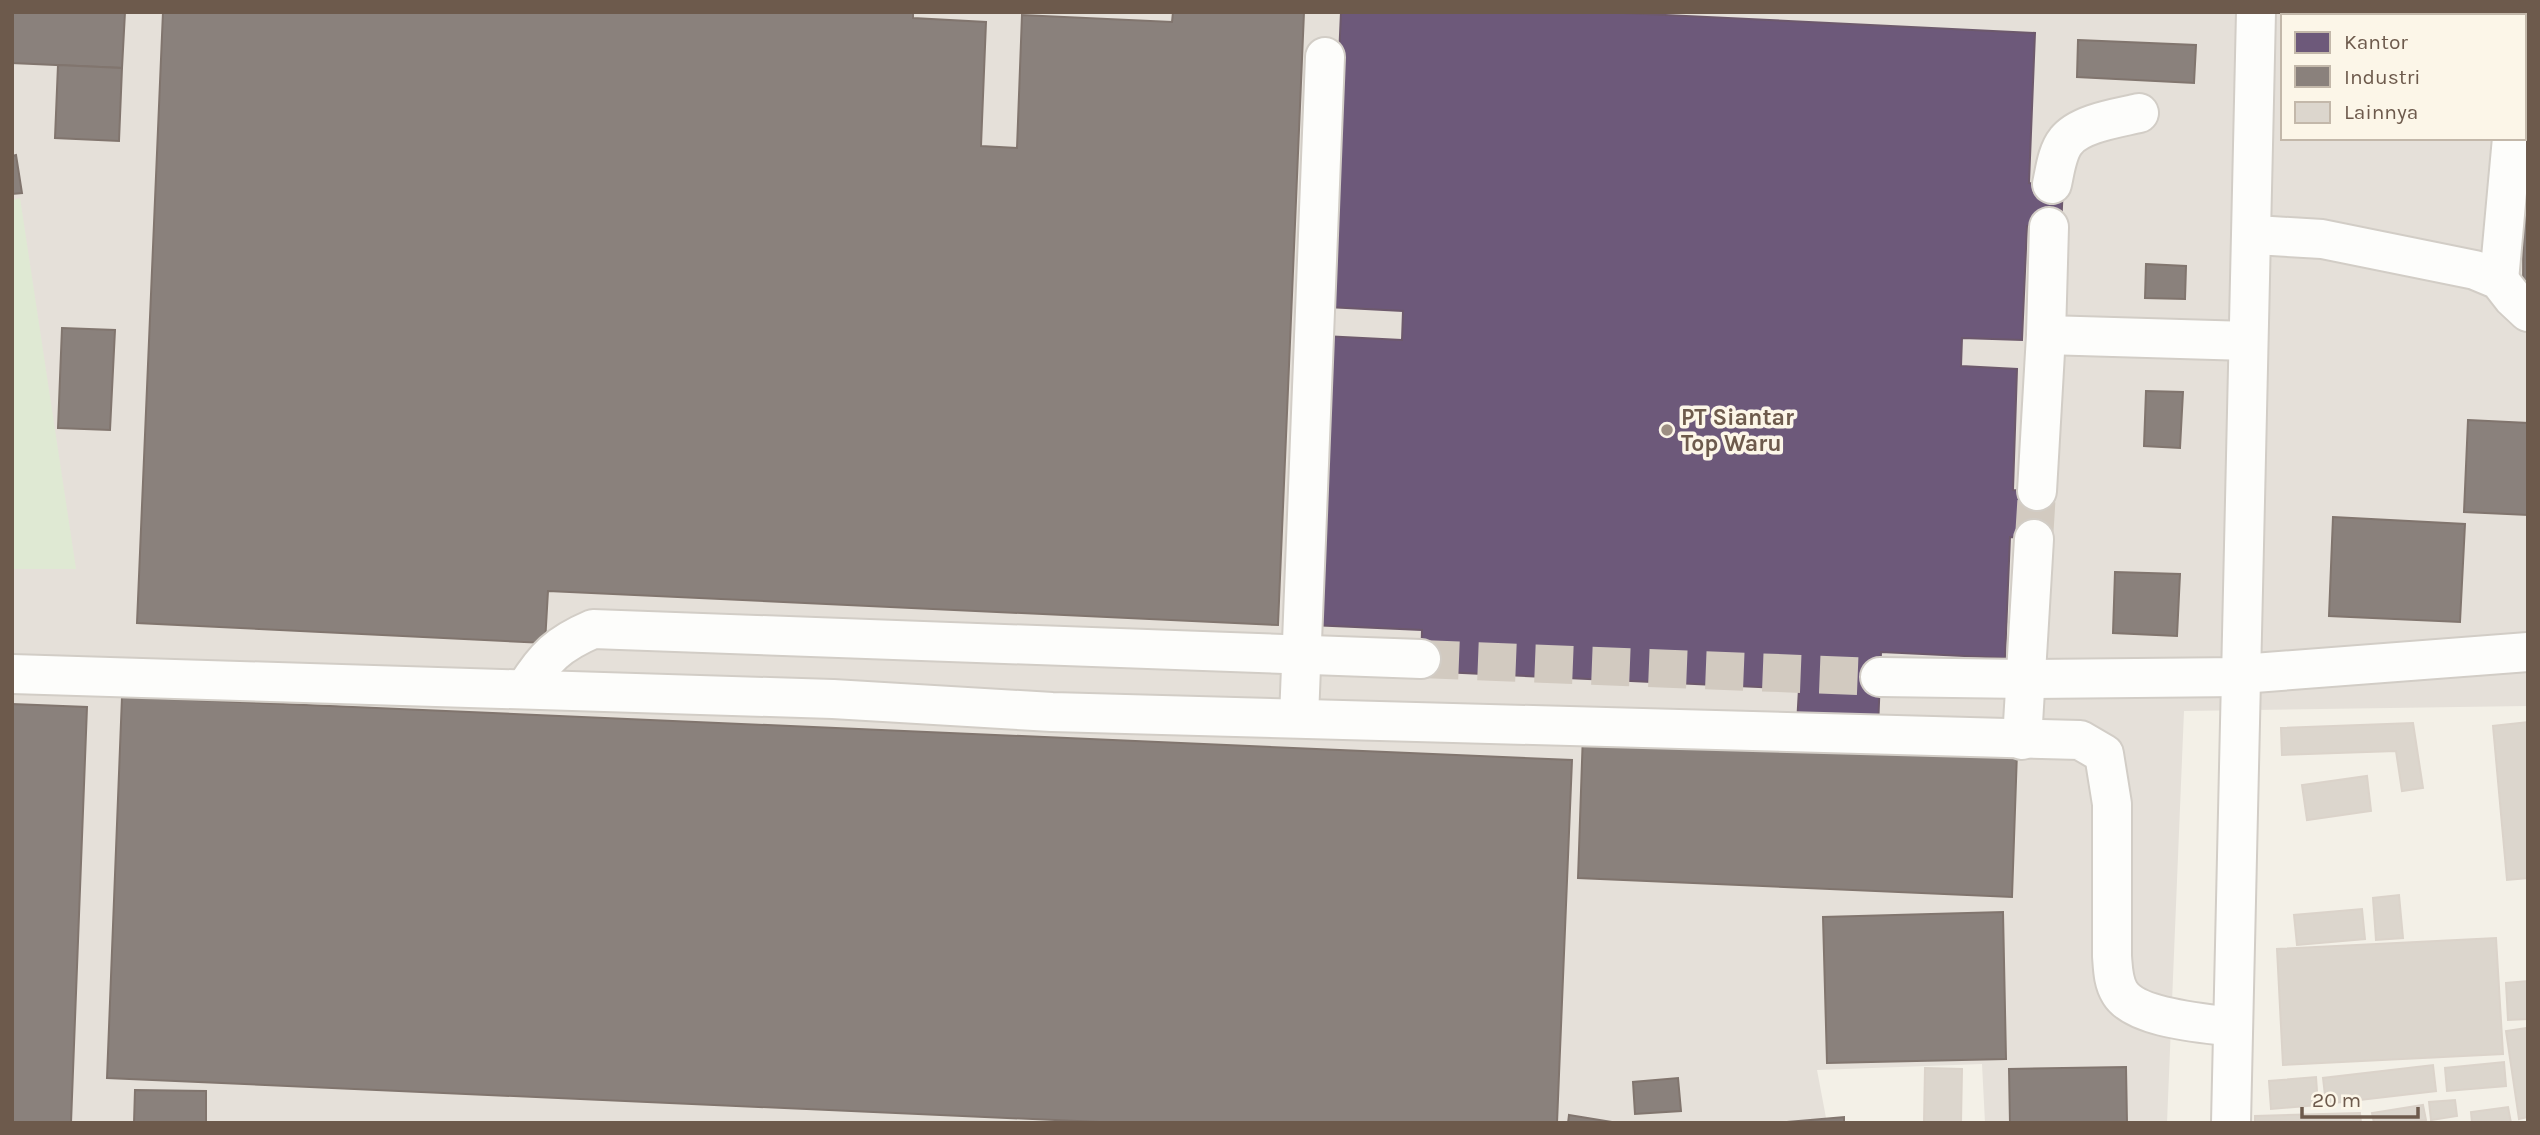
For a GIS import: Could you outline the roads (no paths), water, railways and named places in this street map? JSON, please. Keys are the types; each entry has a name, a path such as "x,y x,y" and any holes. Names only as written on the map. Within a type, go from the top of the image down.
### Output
{"street":[{"path":"2231,1123 2256,12"},
{"path":"1299,718 1325,57"},
{"path":"2052,184 2058,158 2066,140 2089,125 2139,113"},
{"path":"2499,280 2512,140"},
{"path":"2037,491 2049,227"},
{"path":"2253,237 2295,236 2322,239 2475,270 2499,280 2528,312"},
{"path":"2046,335 2248,341"},
{"path":"2022,740 2034,539"},
{"path":"525,689 540,664 567,640 593,629 1421,659"},
{"path":"833,698 839,638"},
{"path":"1880,677 2241,677 2254,673 2528,652"},
{"path":"12,674 833,698 1052,712 2080,740 2104,754 2112,804 2112,956 2114,980 2120,994 2130,1005 2174,1019 2233,1027"}],"tunnel":[{"path":"2034,539 2037,491"},
{"path":"1421,659 1880,677"}],"place":[{"name":"PT Siantar Top Waru","path":"1667,430"}]}
